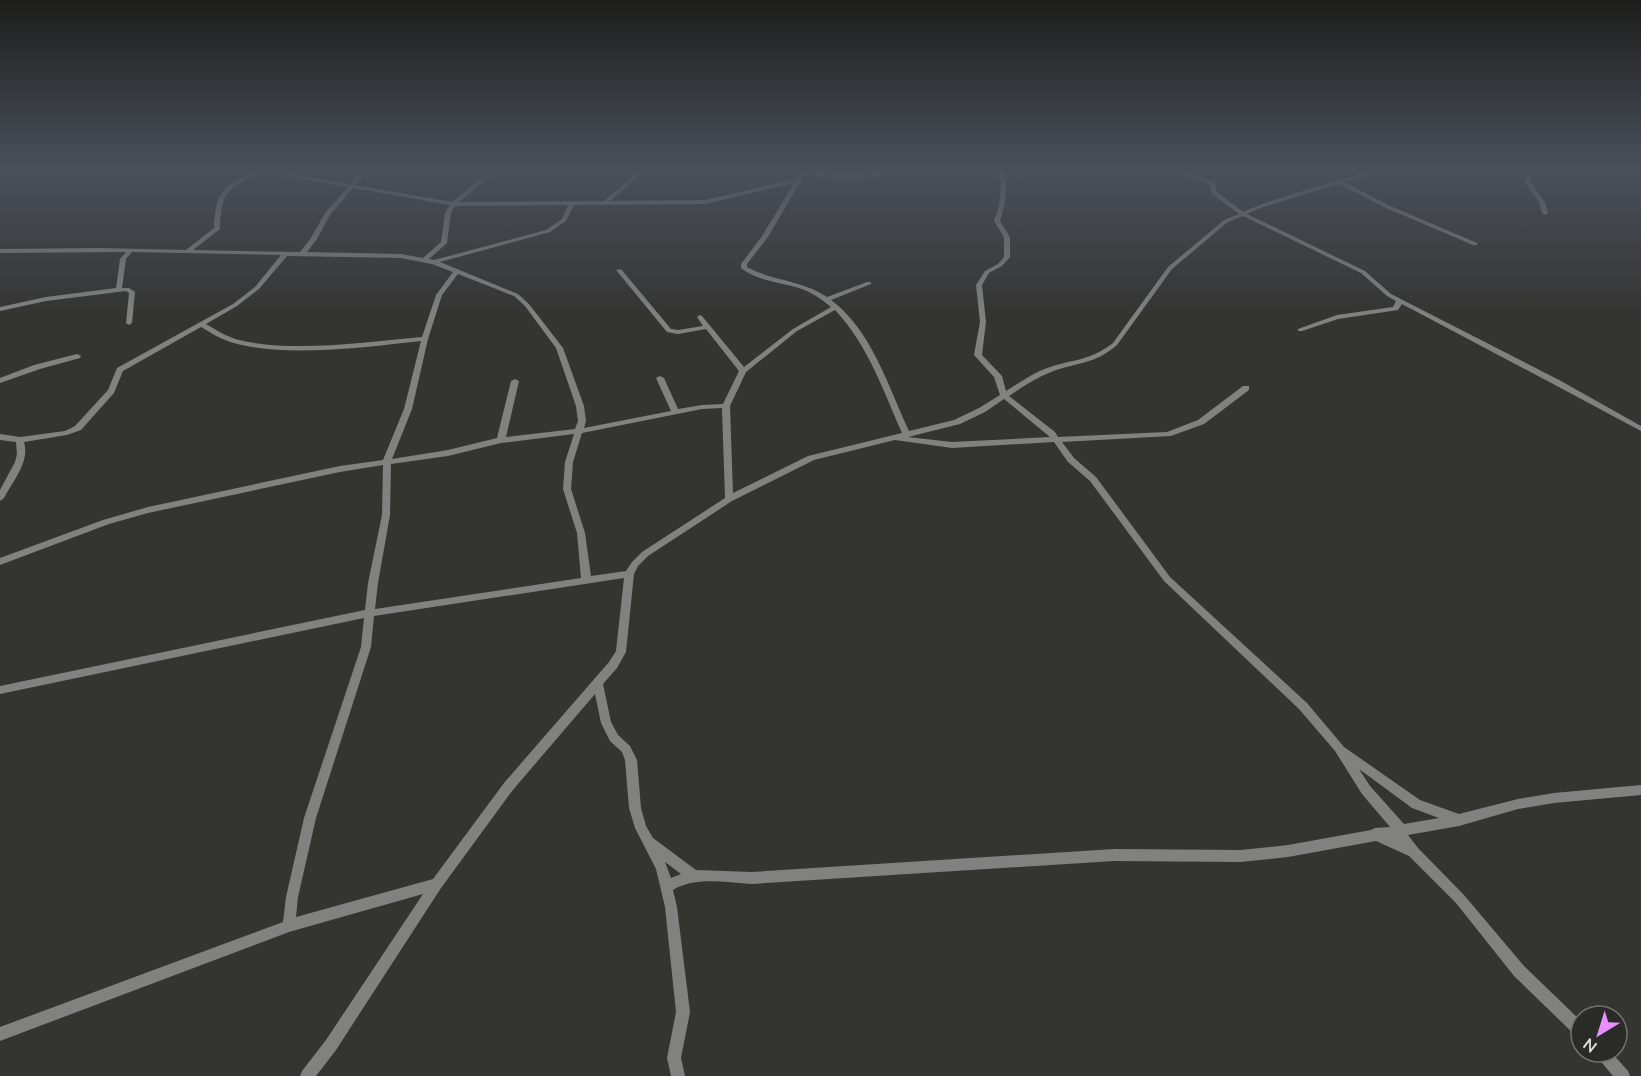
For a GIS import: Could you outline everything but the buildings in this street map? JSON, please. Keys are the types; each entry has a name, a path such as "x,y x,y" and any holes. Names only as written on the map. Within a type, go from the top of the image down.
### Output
{"street":[{"path":"187,252 217,229 217,218"},
{"path":"302,254 314,239 325,218"},
{"path":"424,260 444,243 447,218"},
{"path":"434,262 548,231 565,218"},
{"path":"776,218 765,237 744,264 744,268 760,276 802,288 825,300 834,308 857,334 906,433"},
{"path":"998,218 997,221 1007,237 1007,256 1000,265 987,272 979,285 983,322 978,352 983,361 998,376 1004,396 1052,434 1071,460 1094,479 1167,579 1271,674 1339,748 1366,790 1414,852 1460,899 1519,971 1569,1019"},
{"path":"307,1076 331,1045 437,884 508,787 598,683 621,652 629,574 645,554 729,499 811,458 957,422 1049,370 1104,353 1115,344 1170,268 1213,230 1235,218"},
{"path":"1252,218 1363,272 1380,289 1400,301 1531,368 1641,429"},
{"path":"1415,218 1475,244"},
{"path":"0,251 286,253 424,260 504,289 527,305 559,348 580,406 581,431 569,462 567,489 580,533 586,578"},
{"path":"119,288 123,259 130,251"},
{"path":"0,437 20,440 67,433 78,428 111,391 120,370 248,297 286,253"},
{"path":"619,270 669,331 678,332 707,327"},
{"path":"289,927 292,897 310,818 366,647 373,583 386,515 387,460 408,409 424,339 439,295 457,271"},
{"path":"825,300 869,283"},
{"path":"0,309 119,288 132,292 129,323"},
{"path":"1300,330 1337,317 1396,309 1400,301"},
{"path":"729,499 726,406 743,371 795,330 834,308"},
{"path":"700,316 743,371"},
{"path":"200,324 231,340 270,345 325,346 424,339"},
{"path":"0,381 37,367 77,356"},
{"path":"660,378 675,412"},
{"path":"501,440 515,381"},
{"path":"890,437 952,445 1144,436 1186,429 1202,422 1246,387"},
{"path":"0,562 106,522 148,510 387,460 448,453 501,440 581,431 675,412 726,406"},
{"path":"0,498 22,455 20,440"},
{"path":"0,690 371,613 586,578 629,574"},
{"path":"598,683 606,723 614,738 626,749 631,760 635,808 641,828 662,868 683,1012 674,1058 678,1076"},
{"path":"1339,748 1416,804 1460,820"},
{"path":"666,888 692,875 752,878 1114,855 1241,856 1288,851 1460,820 1518,804 1554,798 1641,790"},
{"path":"1375,834 1414,852"},
{"path":"649,842 692,875"},
{"path":"0,1034 289,927 437,884"},
{"path":"1612,1064 1623,1076"}]}
